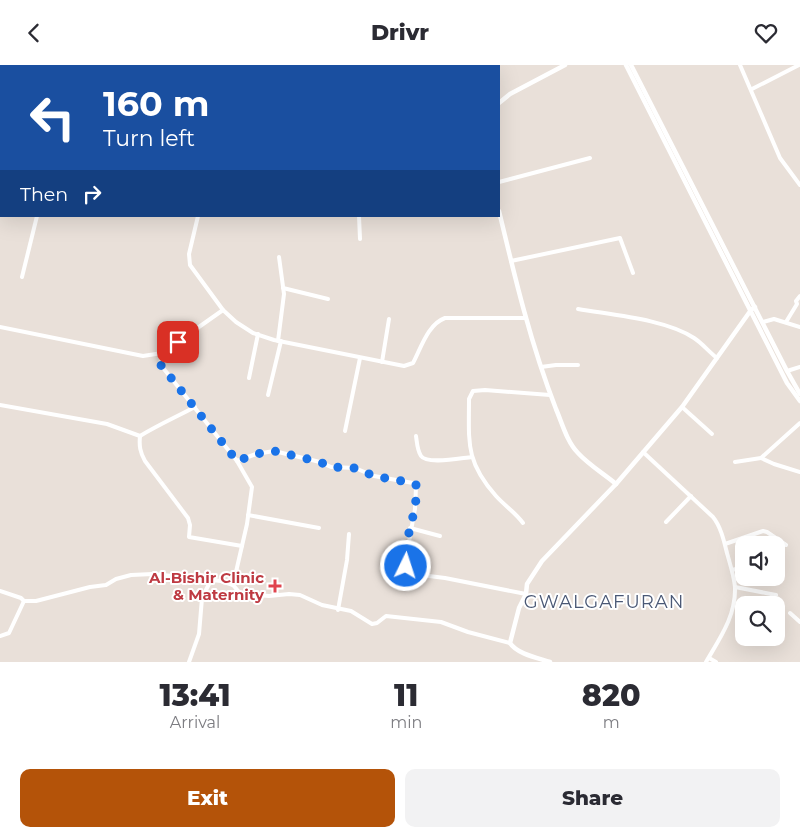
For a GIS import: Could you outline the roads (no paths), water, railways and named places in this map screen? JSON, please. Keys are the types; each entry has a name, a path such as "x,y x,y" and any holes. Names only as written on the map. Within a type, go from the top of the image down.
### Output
{"street":[{"path":"500,101 565,65"},
{"path":"626,65 647,101 753,308 787,383 800,401"},
{"path":"631,65 647,101"},
{"path":"740,65 752,89 780,158 800,185"},
{"path":"752,89 799,65"},
{"path":"500,182 590,158"},
{"path":"500,215 525,318 550,395 566,434 577,453 616,484"},
{"path":"22,277 36,217"},
{"path":"198,217 189,253 189,261 223,311 247,330 279,341 404,366 413,363 433,325 445,317 525,318"},
{"path":"359,217 360,239"},
{"path":"511,261 620,238 633,273"},
{"path":"268,395 279,341 283,308 283,288 279,257"},
{"path":"283,288 328,299"},
{"path":"786,322 799,304 796,301 800,296"},
{"path":"753,308 763,322 800,394"},
{"path":"510,643 519,608 526,594 527,585 542,561 616,484 682,407 753,308"},
{"path":"578,309 630,318 678,330 694,338 717,358"},
{"path":"0,327 143,356 162,353 223,311"},
{"path":"382,362 389,319"},
{"path":"763,322 771,319 800,327"},
{"path":"249,377 258,334"},
{"path":"162,353 160,364 237,461 252,487 233,585"},
{"path":"345,431 360,357"},
{"path":"541,367 578,365"},
{"path":"787,371 800,367"},
{"path":"523,523 518,515 487,485 476,468 472,457 469,433 469,399 473,391 484,390 550,395"},
{"path":"0,405 107,424 140,436"},
{"path":"140,436 160,423 171,420 194,407"},
{"path":"682,407 712,434"},
{"path":"735,462 761,458 800,423"},
{"path":"140,436 140,453 188,518 190,525 189,537 242,546"},
{"path":"416,436 418,449 424,459 437,460 472,457"},
{"path":"237,461 256,454 274,451 320,462 331,467 355,468 374,476 413,483 416,487 415,509 410,528 406,566 421,575 526,594"},
{"path":"643,452 716,521 724,544 735,587 729,623 707,660 716,662"},
{"path":"761,458 800,472"},
{"path":"666,522 691,496"},
{"path":"248,515 319,528"},
{"path":"410,528 440,536"},
{"path":"724,544 763,531 786,545"},
{"path":"338,610 347,559 349,534"},
{"path":"0,591 24,601 36,601 90,587 106,585 116,579 131,575 153,574 211,580 233,585 239,592 244,594 269,596 295,594 338,610 351,611 372,624 377,623 386,616 434,621 510,643 512,647 550,662"},
{"path":"189,662 199,634 202,598 211,580"},
{"path":"735,587 776,595"},
{"path":"0,636 9,633 24,601"},
{"path":"790,613 800,622"}],"place":[{"name":"Al-Bishir Clinic & Maternity","path":"275,586"}],"district":[{"name":"GWALGAFURAN","path":"604,602"}]}
